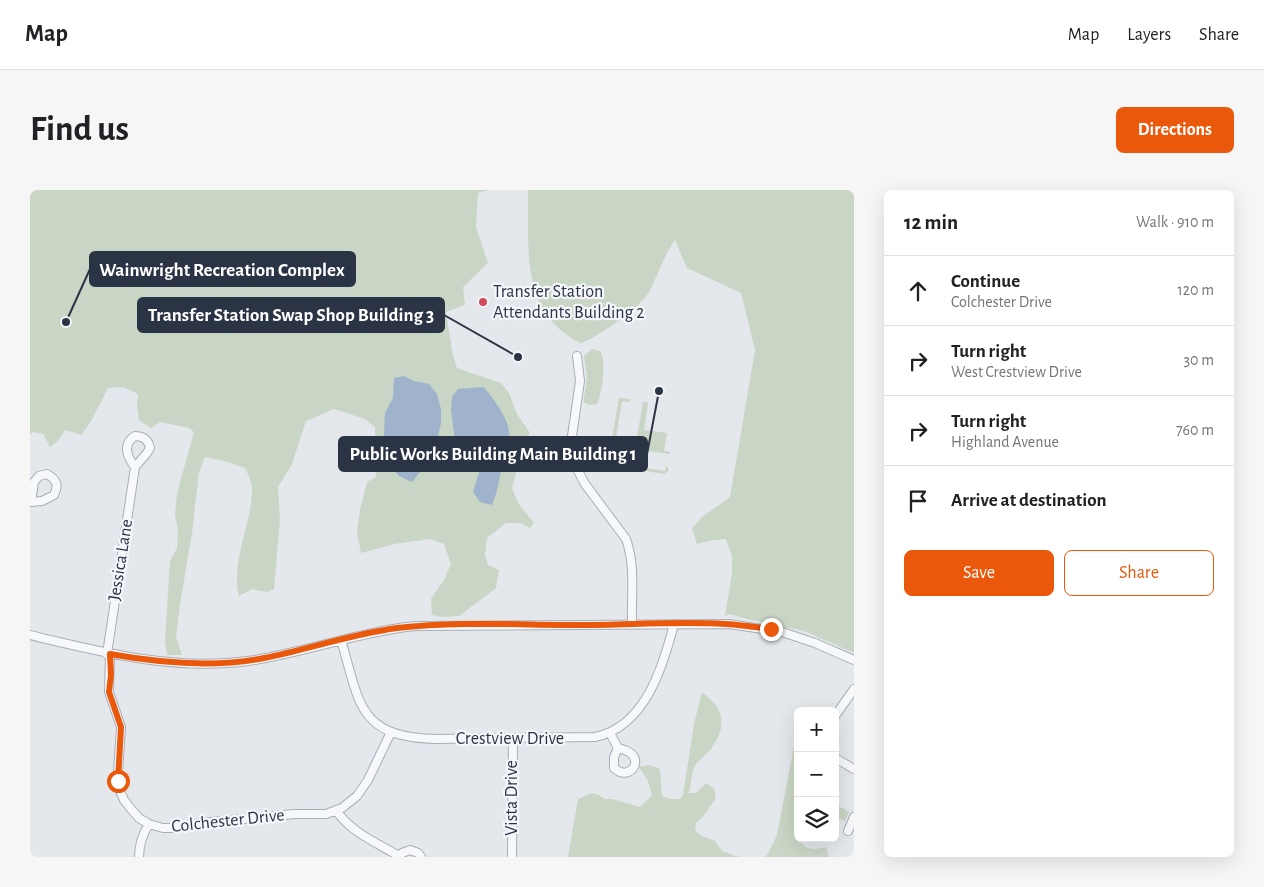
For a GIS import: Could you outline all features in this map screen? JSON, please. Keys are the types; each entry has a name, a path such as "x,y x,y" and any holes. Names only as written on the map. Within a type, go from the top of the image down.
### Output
{"street":[{"path":"577,356 580,381 572,436 573,453 577,469 585,484 626,539 630,549 633,565 631,594 632,624"},
{"name":"Jessica Lane","path":"110,682 108,654 135,467"},
{"path":"30,512 31,502"},
{"name":"Crestview Drive","path":"341,640 362,706 374,722 390,732 416,739 595,738 610,733 634,714 646,698 664,660 674,624"},
{"path":"30,634 108,654 166,662 218,663 265,658 387,630 424,626 729,624 771,629 820,645 854,660"},
{"name":"Colchester Drive","path":"110,682 109,692 121,727 118,773 120,791 124,800 139,818 149,824 163,828 294,814 326,814 336,810 357,796 363,788 380,757 390,732"},
{"path":"839,710 854,689"},
{"path":"610,733 618,748"},
{"name":"Vista Drive","path":"512,857 513,739"},
{"path":"839,760 854,769"},
{"path":"336,810 351,827 398,856 410,850 418,853 421,857"},
{"path":"848,831 854,817"},
{"path":"139,857 141,839 149,824"}],"green space":[{"path":"30,190 488,190 478,193 476,227 488,263 463,287 465,305 446,312 453,356 457,368 501,383 509,393 517,414 530,433 521,446 520,459 512,488 518,503 534,523 530,528 521,523 506,523 487,538 485,555 488,565 499,570 496,588 459,616 442,617 432,615 431,599 444,580 451,564 444,544 430,539 394,544 361,553 357,532 360,510 367,482 376,477 375,427 365,419 334,409 306,421 292,464 278,487 280,520 274,589 267,592 252,589 239,596 237,570 249,514 252,487 245,468 205,457 199,472 176,637 182,655 167,655 165,639 170,561 177,548 178,531 175,515 177,493 194,432 189,428 160,422 151,428 139,420 138,394 123,387 108,388 90,423 81,435 65,430 58,441 50,447 43,434 34,432 30,434"},
{"path":"528,190 854,190 854,653 804,631 730,614 725,616 732,573 732,556 726,539 697,544 692,529 702,517 730,497 755,350 741,293 687,268 675,240 644,299 598,335 581,343 561,330 547,315 537,297 529,255"},
{"path":"592,349 600,351 603,369 601,392 597,404 590,405 584,402 587,378 584,356"},
{"path":"619,398 630,399 629,402 622,401 615,444 622,446 621,452 612,447 611,443"},
{"path":"643,402 648,402 644,430 667,433 664,451 670,452 670,454 635,449"},
{"path":"628,460 633,461 632,466 665,471 666,465 669,470 665,474 631,469 627,464"},
{"path":"702,692 715,704 721,718 721,725 716,741 696,764 693,772 689,793 696,793 706,783 714,789 716,798 702,818 696,823 695,830 702,836 715,841 722,851 739,857 568,857 578,799 592,793 605,799 612,799 640,807 652,795 648,781 639,767 649,765 660,769 662,796 680,799 683,795 694,724"},
{"path":"794,746 794,842 801,842 808,848 826,847 829,857 766,857 777,835"},
{"path":"839,806 849,812 845,821 839,819"}],"water":[{"path":"404,376 414,381 429,384 437,394 441,409 441,423 434,455 412,482 399,476 387,463 383,452 385,413 393,398 394,378"},
{"path":"484,387 506,420 510,435 492,505 480,502 473,492 481,466 477,459 456,450 451,410 452,397 458,389"}],"place":[{"name":"Transfer Station Attendants Building 2","path":"483,302"},
{"name":"Wainwright Recreation Complex","path":"66,322"},
{"name":"Transfer Station Swap Shop Building 3","path":"518,357"},
{"name":"Public Works Building Main Building 1","path":"659,391"}],"route":[{"path":"118,781 121,727 109,692 111,675 110,654 166,662 218,663 245,661 265,658 377,631 442,625 709,623 771,629"}]}
